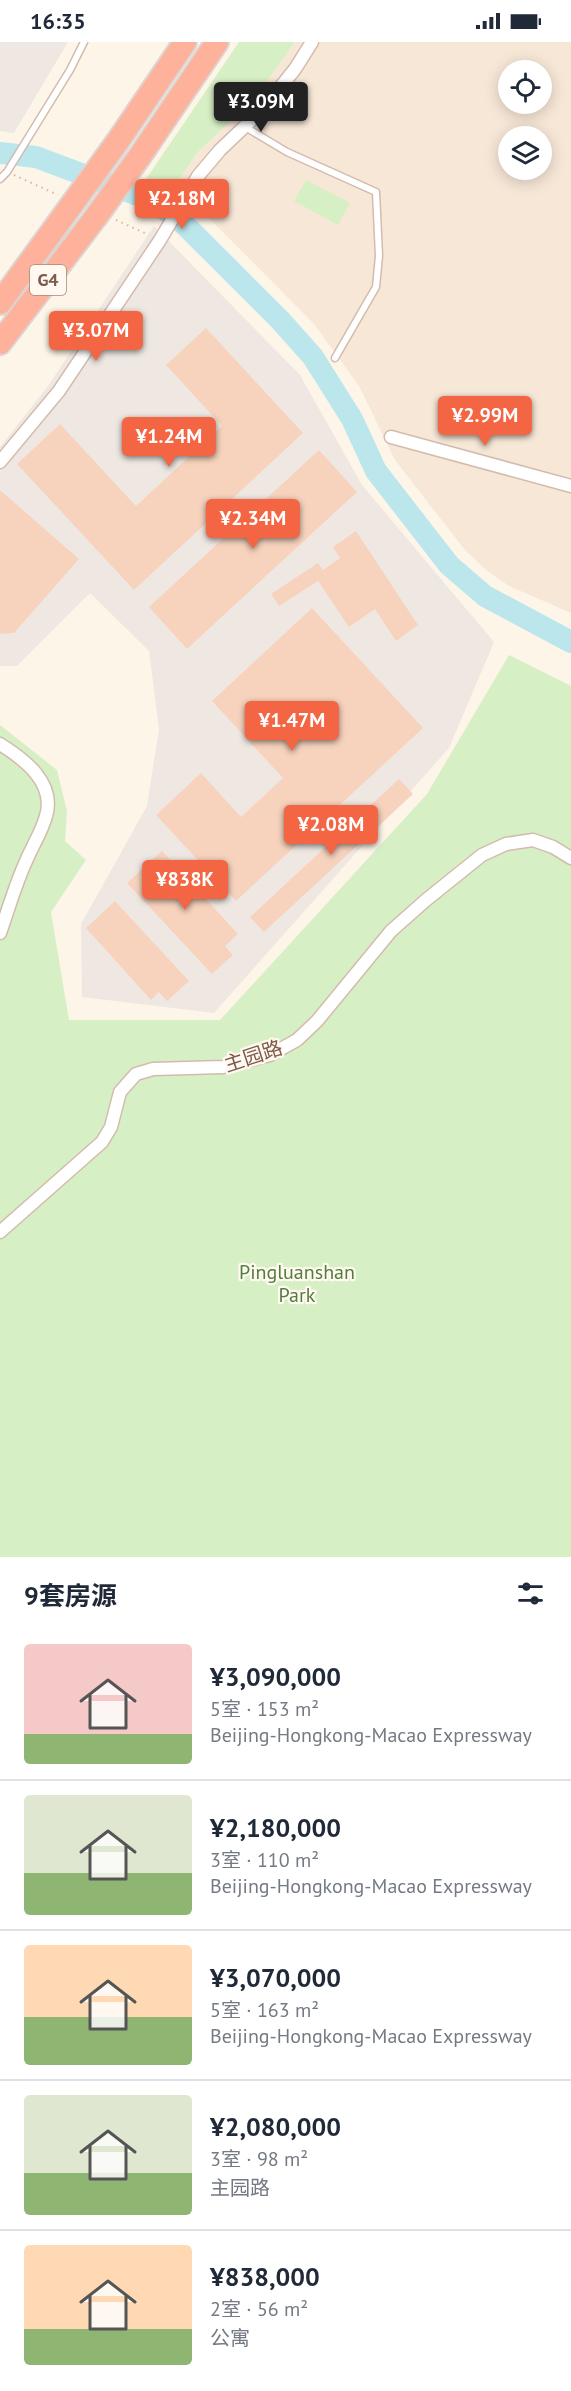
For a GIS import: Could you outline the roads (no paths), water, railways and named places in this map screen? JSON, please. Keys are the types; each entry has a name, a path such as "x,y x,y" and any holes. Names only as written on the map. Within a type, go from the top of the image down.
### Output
{"highway":[{"name":"G4","path":"0,303 118,141 186,42"},
{"name":"G4","path":"0,343 140,156 217,42"}],"street":[{"path":"0,462 59,391 208,163 245,128 279,89 312,42"},
{"path":"391,437 571,486"},
{"path":"0,744 32,767 44,789 48,808 44,823 26,860 0,933"},
{"name":"主园路","path":"0,1232 102,1142 111,1127 120,1092 136,1074 153,1069 223,1067 279,1051 308,1032 378,946 407,916 482,855 506,844 533,840 553,847 571,858"}],"lane":[{"path":"0,179 7,172 70,70 84,42"},
{"path":"245,128 287,152 376,192 378,256 376,287 335,358"}],"waterway":[{"path":"0,153 36,157 140,196 163,208 184,224 281,321 313,357 352,419 376,471 449,565 485,596 571,642"}],"park label":[{"name":"Pingluanshan Park","path":"297,1284"}]}
